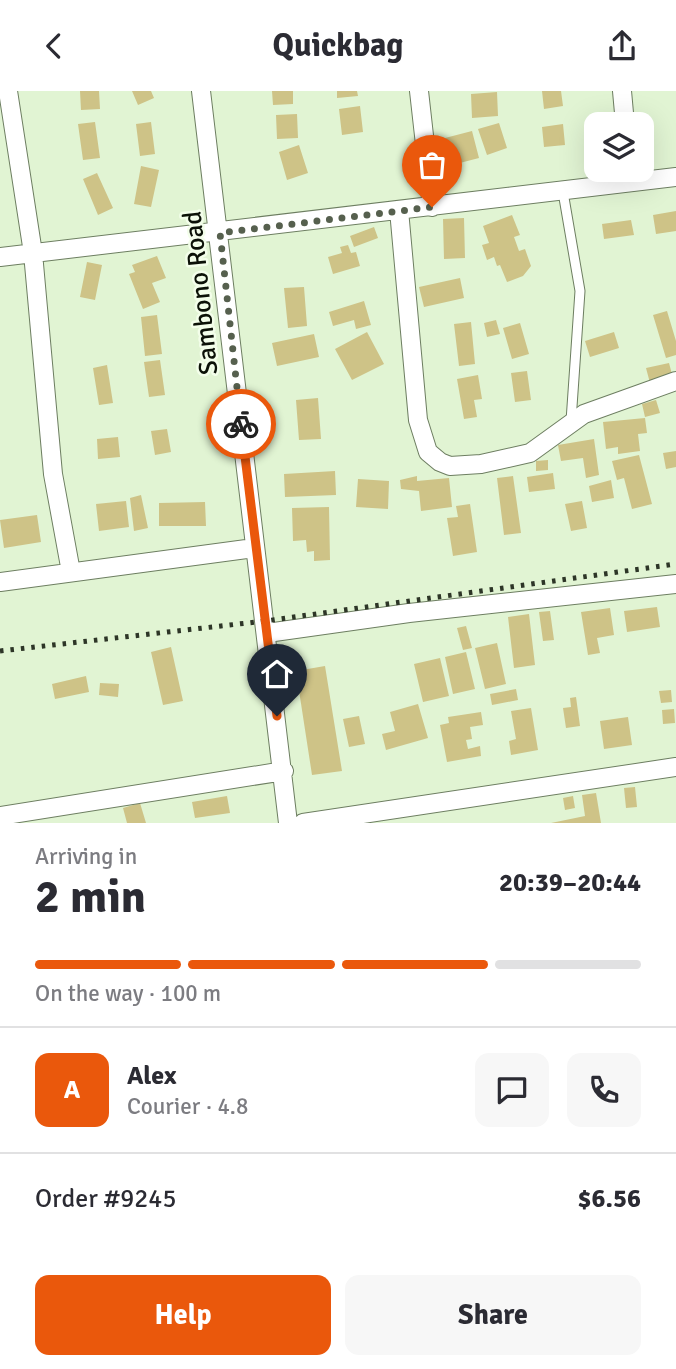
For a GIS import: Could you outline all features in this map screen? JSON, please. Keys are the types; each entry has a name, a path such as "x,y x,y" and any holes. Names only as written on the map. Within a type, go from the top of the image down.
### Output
{"street":[{"path":"8,91 33,253 53,474 71,572"},
{"name":"Sambono Road","path":"201,91 220,233 254,548 284,771 288,823"},
{"path":"419,91 432,207"},
{"path":"622,91 624,112"},
{"path":"654,176 676,177"},
{"path":"0,257 563,192 603,182"},
{"path":"399,210 418,420 428,452 450,466 506,459 540,449 571,421 676,381"},
{"path":"0,582 254,548"},
{"path":"267,633 409,613 676,584"},
{"path":"303,823 676,767"},
{"path":"0,816 39,817 284,771"},
{"path":"381,812 402,823"}],"lane":[{"path":"563,192 580,291 571,421"}],"building":[{"path":"80,91 99,91 100,109 81,110"},
{"path":"132,91 151,91 154,98 138,105"},
{"path":"272,91 293,91 293,104 273,105"},
{"path":"337,91 357,91 358,96 337,98"},
{"path":"542,91 561,91 563,106 544,109"},
{"path":"497,92 498,116 472,118 471,94"},
{"path":"360,106 363,132 342,135 339,109"},
{"path":"297,114 298,138 277,139 276,115"},
{"path":"95,122 100,158 83,160 78,124"},
{"path":"151,122 155,154 140,156 136,124"},
{"path":"499,123 507,148 487,155 478,129"},
{"path":"563,124 565,145 544,147 542,127"},
{"path":"472,131 479,158 452,165 445,138"},
{"path":"299,145 308,173 287,180 279,152"},
{"path":"141,166 159,170 151,207 134,204"},
{"path":"97,173 113,208 98,215 83,179"},
{"path":"676,211 676,231 656,234 653,215"},
{"path":"512,215 520,235 514,237 519,251 525,249 531,266 523,276 507,282 494,257 487,260 482,245 489,243 483,226"},
{"path":"464,218 465,258 444,259 443,219"},
{"path":"631,220 634,235 604,239 602,224"},
{"path":"374,227 378,238 354,247 350,236"},
{"path":"348,245 351,253 356,252 360,266 333,274 328,257 342,253 340,247"},
{"path":"157,256 166,278 152,283 160,302 143,309 129,274 135,272 132,265"},
{"path":"87,262 102,265 95,300 80,297"},
{"path":"460,278 464,298 424,307 419,287"},
{"path":"304,287 307,326 288,328 284,288"},
{"path":"364,301 371,325 356,329 354,320 333,326 329,312"},
{"path":"667,311 676,341 676,355 666,358 653,315"},
{"path":"157,315 162,354 145,356 141,317"},
{"path":"496,320 500,334 487,337 484,323"},
{"path":"471,322 475,364 459,366 454,324"},
{"path":"520,323 529,354 512,359 503,328"},
{"path":"367,332 384,364 352,380 335,349"},
{"path":"614,332 619,348 590,357 585,341"},
{"path":"314,334 319,357 277,366 272,343"},
{"path":"160,360 165,395 149,397 144,362"},
{"path":"669,363 673,378 650,383 646,368"},
{"path":"107,365 113,403 99,405 93,368"},
{"path":"527,371 531,400 515,402 511,373"},
{"path":"478,375 482,399 474,400 477,417 464,419 457,379"},
{"path":"318,398 321,439 299,440 296,400"},
{"path":"656,400 660,413 645,417 642,404"},
{"path":"645,418 647,433 638,434 640,451 618,454 618,447 606,449 603,422"},
{"path":"167,429 171,452 155,455 151,431"},
{"path":"118,437 120,457 98,459 97,439"},
{"path":"594,439 599,475 586,478 583,458 561,461 558,445"},
{"path":"676,451 676,467 666,469 663,453"},
{"path":"639,455 652,504 632,509 624,478 617,480 612,461"},
{"path":"548,460 548,470 536,471 536,461"},
{"path":"335,471 336,495 285,497 284,474"},
{"path":"553,473 555,489 529,492 527,477"},
{"path":"417,476 417,481 449,478 452,507 421,511 419,491 401,489 400,480"},
{"path":"513,476 521,533 504,535 497,478"},
{"path":"358,479 389,481 388,509 356,507"},
{"path":"611,480 614,498 592,502 589,486"},
{"path":"141,495 148,528 134,531 130,498"},
{"path":"126,501 129,527 99,531 96,504"},
{"path":"582,501 587,528 571,531 565,504"},
{"path":"205,502 206,526 159,526 159,503"},
{"path":"470,504 477,552 453,556 447,518 458,517 456,506"},
{"path":"329,507 330,560 314,561 314,551 307,552 306,540 293,541 292,508"},
{"path":"37,515 41,542 4,548 0,520"},
{"path":"657,607 660,627 627,632 624,611"},
{"path":"610,608 614,635 597,638 600,653 588,655 581,612"},
{"path":"550,611 554,640 543,641 539,612"},
{"path":"529,614 535,665 514,668 508,617"},
{"path":"466,626 472,648 463,650 457,628"},
{"path":"497,643 506,684 485,689 475,648"},
{"path":"171,647 183,701 163,705 151,652"},
{"path":"466,652 475,689 453,694 445,657"},
{"path":"440,658 449,696 423,702 414,664"},
{"path":"325,666 342,771 312,775 296,671"},
{"path":"86,676 89,692 55,699 52,684"},
{"path":"100,683 119,684 118,697 99,695"},
{"path":"516,689 518,700 492,705 490,694"},
{"path":"671,690 672,702 661,703 659,691"},
{"path":"576,697 580,726 566,728 563,708 571,707 570,698"},
{"path":"418,704 428,738 386,750 382,734 395,731 390,712"},
{"path":"531,708 538,750 511,755 509,741 516,739 511,711"},
{"path":"674,709 675,723 663,724 662,710"},
{"path":"481,712 483,725 470,727 472,739 466,740 468,749 480,746 481,756 447,762 440,725 449,723 448,717"},
{"path":"359,716 365,744 349,747 343,719"},
{"path":"628,717 632,745 604,749 600,721"},
{"path":"635,787 637,807 626,808 624,788"},
{"path":"596,793 601,823 551,823 585,816 582,795"},
{"path":"227,796 230,813 195,818 192,802"},
{"path":"573,796 575,808 565,810 563,798"},
{"path":"140,803 146,823 127,823 123,808"}],"railway":[{"path":"0,651 265,621 676,564"}],"way so far":[{"path":"241,424 220,233 432,207"}],"route":[{"path":"241,424 254,548 277,716"}]}
